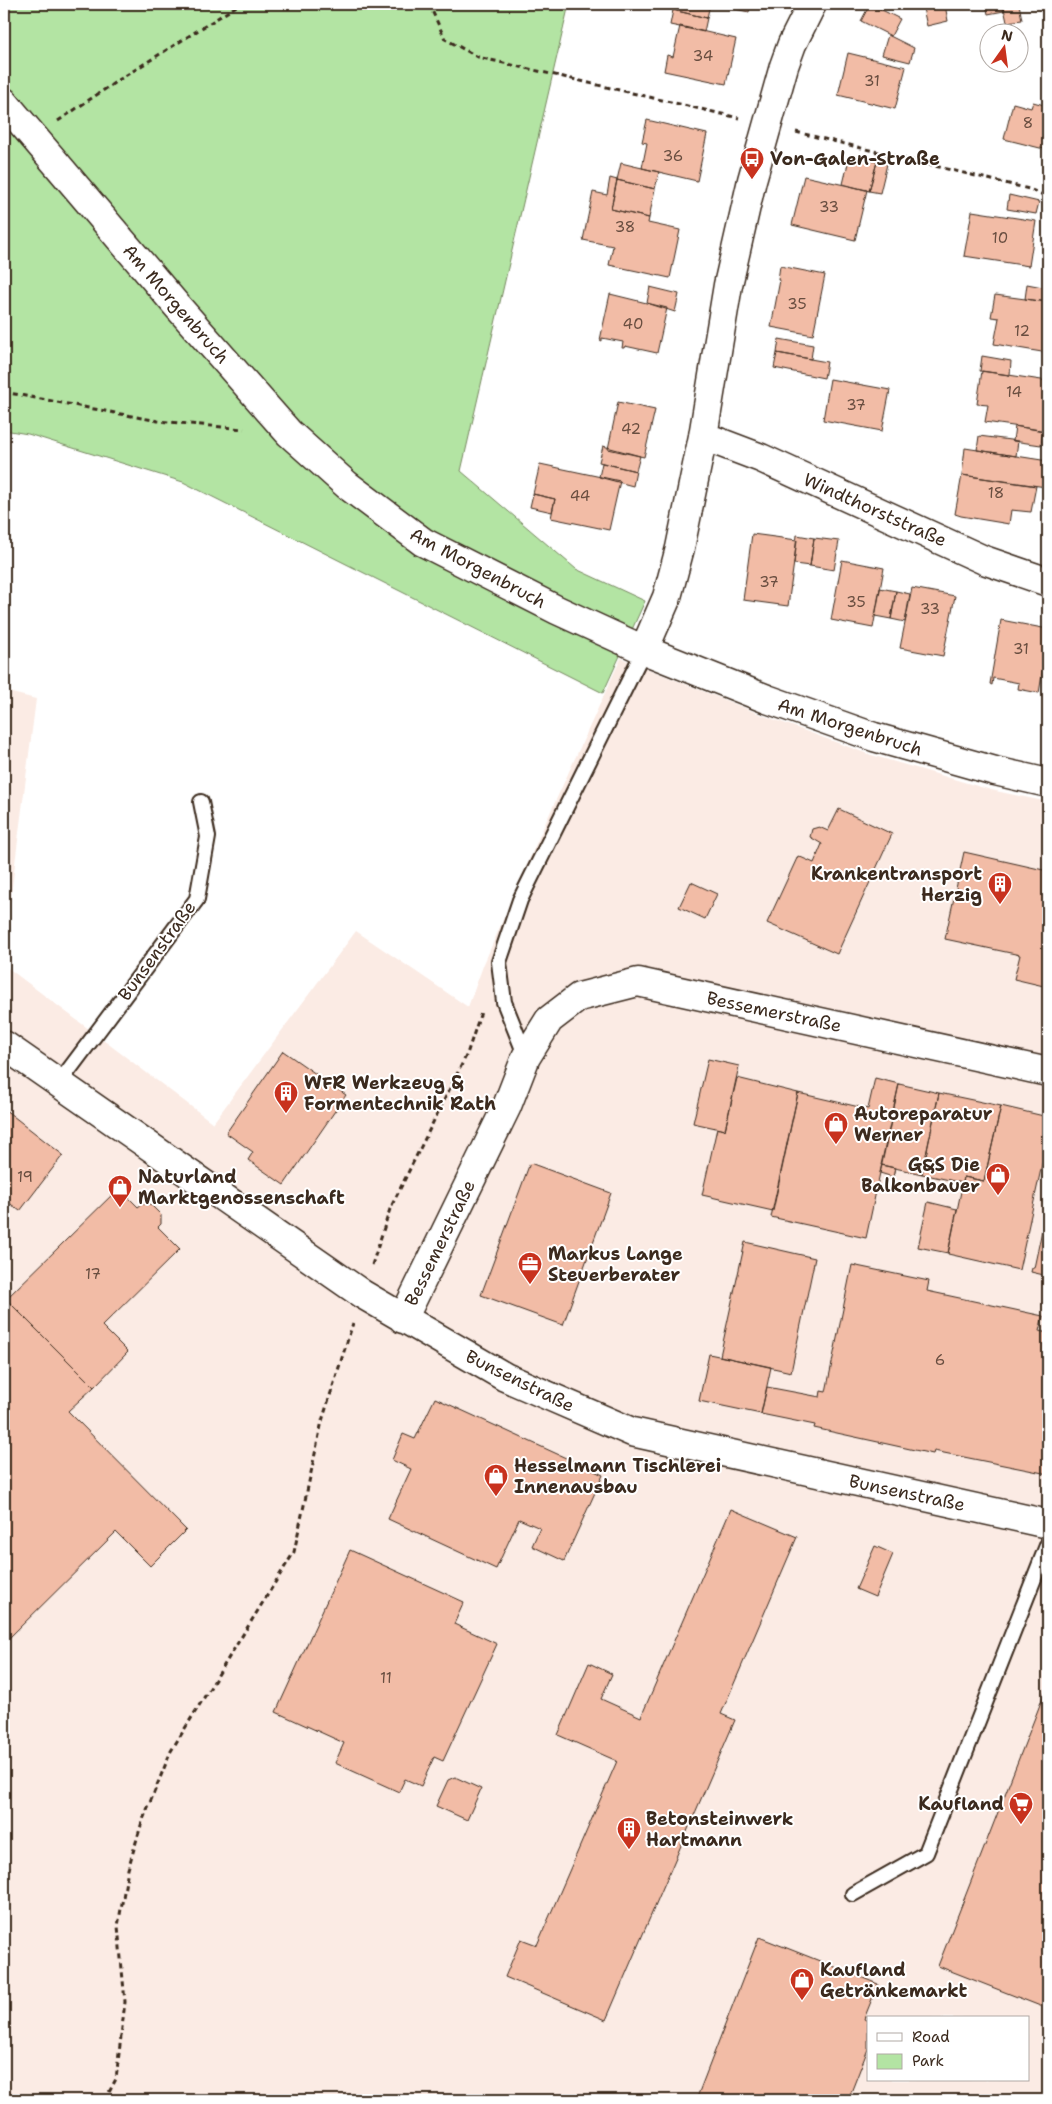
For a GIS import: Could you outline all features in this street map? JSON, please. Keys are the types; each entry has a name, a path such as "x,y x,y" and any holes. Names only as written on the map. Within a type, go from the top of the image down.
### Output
{"street":[{"path":"644,650 669,589 680,548 703,436 728,285 767,124 792,44 812,4"},
{"name":"Am Morgenbruch","path":"4,102 178,307 289,433 347,485 423,542 557,610 644,650 768,699 874,737 995,771 1048,783"},
{"name":"Windthorststraße","path":"703,436 761,458 984,560 1048,582"},
{"name":"Bessemerstraße","path":"403,1319 507,1106 526,1057 549,1020 579,997 638,982 1048,1072"},
{"name":"Bunsenstraße","path":"4,1045 362,1294 505,1378 632,1432 1048,1524"}],"lane":[{"path":"526,1057 504,1002 499,962 524,891 644,650"},
{"name":"Bunsenstraße","path":"59,1083 197,899 208,837 201,802"},
{"path":"853,1894 926,1854 1048,1543"}],"path":[{"path":"34,136 117,81 240,4"},
{"path":"429,4 445,39 478,57 767,124 1029,189 1048,197"},
{"path":"4,392 158,421 289,433"},
{"path":"105,2100 116,2079 125,2002 118,1926 128,1869 142,1822 172,1751 294,1552 322,1421 390,1209 467,1054 483,1008"}],"shaded area":[{"path":"621,658 762,715 868,754 991,790 1048,802 1048,2100 4,2100 4,965 213,1123 356,931 468,1007 483,966 539,837"},
{"path":"4,691 36,699 4,950"}],"green space":[{"path":"4,4 569,4 461,471 576,569 645,601 603,693 183,482 28,434 4,430"}],"building":[{"path":"675,4 710,4 707,18 673,10"},
{"path":"711,4 751,4 749,12"},
{"path":"870,4 900,19 891,36 861,21"},
{"path":"922,4 950,4 945,5 948,21 927,26"},
{"path":"986,4 1003,4 1004,11 988,14"},
{"path":"1003,4 1019,4 1022,20 1007,22"},
{"path":"673,10 707,18 704,32 670,25"},
{"path":"680,26 736,39 726,84 664,71 667,55 673,57"},
{"path":"888,35 914,48 910,62 882,55"},
{"path":"848,53 906,67 895,109 838,95"},
{"path":"1033,102 1048,106 1048,150 1004,139 1013,103 1031,108"},
{"path":"647,120 707,134 697,181 642,168 647,143 642,142"},
{"path":"850,155 877,162 869,191 843,184"},
{"path":"877,162 887,164 880,193 869,191"},
{"path":"621,163 659,172 655,189 617,180"},
{"path":"804,176 867,190 855,240 792,225"},
{"path":"610,178 617,180 611,209 649,218 648,223 680,230 670,278 609,265 613,246 583,240 593,192 607,195"},
{"path":"617,180 655,189 649,218 611,209"},
{"path":"1009,195 1039,202 1036,214 1007,209"},
{"path":"972,211 1036,221 1029,266 964,256"},
{"path":"780,266 825,275 813,335 771,327 780,280 778,280"},
{"path":"1027,284 1048,288 1048,302 1025,299"},
{"path":"650,287 679,294 675,312 647,303"},
{"path":"610,294 667,308 657,353 625,346 622,348 623,342 602,338 602,341 600,340"},
{"path":"995,295 1048,302 1048,353 994,344 999,318 991,317"},
{"path":"779,339 813,345 811,359 777,353"},
{"path":"777,353 827,362 824,378 774,368"},
{"path":"982,356 1011,361 1010,375 980,371"},
{"path":"982,371 1048,381 1048,431 985,422 988,405 977,404"},
{"path":"830,379 890,390 882,431 823,420"},
{"path":"618,402 655,410 644,457 608,449"},
{"path":"1015,426 1043,431 1041,445 1013,441"},
{"path":"979,436 1018,441 1016,456 977,450"},
{"path":"603,446 640,456 636,471 599,462"},
{"path":"965,448 1048,461 1046,487 962,475"},
{"path":"602,463 636,471 633,486 599,477"},
{"path":"540,464 620,481 609,530 551,518 555,499 533,494"},
{"path":"962,475 1036,486 1031,512 1011,510 1009,524 955,514"},
{"path":"533,494 555,499 552,512 530,507"},
{"path":"752,534 797,540 788,606 743,600"},
{"path":"797,535 814,538 810,566 794,564"},
{"path":"814,538 839,541 834,570 810,566"},
{"path":"842,560 884,568 873,628 831,620"},
{"path":"880,588 896,591 891,619 875,616"},
{"path":"912,588 955,596 943,656 900,648"},
{"path":"896,591 910,594 905,622 891,619"},
{"path":"1001,620 1048,629 1048,640 1039,693 1018,689 1019,683 993,678 992,685 990,684"},
{"path":"839,809 892,834 837,954 767,923 798,856 814,863 822,844 810,837 812,829 819,827 828,831"},
{"name":"Krankentransport Herzig","path":"964,852 1048,871 1048,987 1014,979 1020,955 945,939"},
{"path":"691,882 717,894 705,919 679,907"},
{"name":"WFR Werkzeug & Formentechnik Rath","path":"283,1051 346,1095 284,1185 248,1160 253,1152 226,1133"},
{"path":"708,1059 739,1066 725,1130 693,1123"},
{"path":"737,1078 798,1093 773,1211 702,1195 717,1128 725,1130"},
{"name":"Autoreparatur Werner","path":"875,1078 899,1084 866,1238 771,1217 798,1093 868,1109"},
{"path":"899,1084 939,1093 922,1174 881,1165"},
{"path":"939,1093 1001,1106 984,1181 964,1177 963,1183 922,1174"},
{"name":"G&S Die Balkonbauer","path":"1001,1106 1048,1117 1048,1137 1019,1270 948,1254 964,1177 984,1181"},
{"path":"4,1109 63,1155 20,1211 4,1199"},
{"path":"530,1163 611,1193 563,1325 481,1295"},
{"path":"882,1165 895,1168 893,1177 880,1173"},
{"path":"119,1188 138,1207 142,1204 150,1204 161,1215 161,1224 158,1227 180,1249 102,1326 128,1352 94,1387 6,1299"},
{"path":"928,1202 957,1209 948,1253 918,1247"},
{"path":"1047,1207 1048,1276 1031,1272 1032,1268 1034,1268"},
{"path":"745,1242 815,1258 791,1372 720,1356"},
{"path":"852,1265 929,1281 927,1291 1043,1316 1039,1331 1048,1333 1048,1474 934,1451 933,1454 814,1428 815,1425 761,1414 767,1387 820,1397 821,1391 826,1392"},
{"path":"6,1299 94,1387 68,1411 186,1530 150,1566 116,1532 4,1643 4,1302"},
{"path":"709,1354 771,1367 761,1414 699,1401"},
{"name":"Hesselmann Tischlerei Innenausbau","path":"435,1398 603,1475 564,1561 532,1546 540,1528 519,1519 496,1569 388,1519 411,1469 392,1460 403,1434 415,1439"},
{"name":"Betonsteinwerk Hartmann","path":"731,1509 797,1537 721,1714 735,1720 606,2020 505,1977 521,1939 537,1945 617,1761 558,1735 589,1663 612,1674 601,1699 641,1717"},
{"path":"875,1546 893,1554 875,1597 856,1589"},
{"path":"350,1550 464,1602 454,1624 497,1644 443,1761 434,1757 421,1786 405,1779 399,1792 335,1763 344,1743 276,1712"},
{"name":"Kaufland","path":"1048,1684 1048,2009 938,1966"},
{"path":"455,1777 481,1789 467,1820 436,1806 448,1780"},
{"name":"Kaufland Getränkemarkt","path":"759,1937 878,1984 864,2019 867,2020 867,2052 848,2100 696,2100"}],"place":[{"name":"Von-Galen-Straße","path":"752,180"},
{"name":"Krankentransport Herzig","path":"1000,905"},
{"name":"WFR Werkzeug & Formentechnik Rath","path":"286,1114"},
{"name":"Autoreparatur Werner","path":"836,1145"},
{"name":"G&S Die Balkonbauer","path":"998,1196"},
{"name":"Naturland Marktgenossenschaft","path":"120,1208"},
{"name":"Markus Lange Steuerberater","path":"530,1285"},
{"name":"Hesselmann Tischlerei Innenausbau","path":"496,1497"},
{"name":"Kaufland","path":"1021,1825"},
{"name":"Betonsteinwerk Hartmann","path":"629,1850"},
{"name":"Kaufland Getränkemarkt","path":"802,2001"}]}
